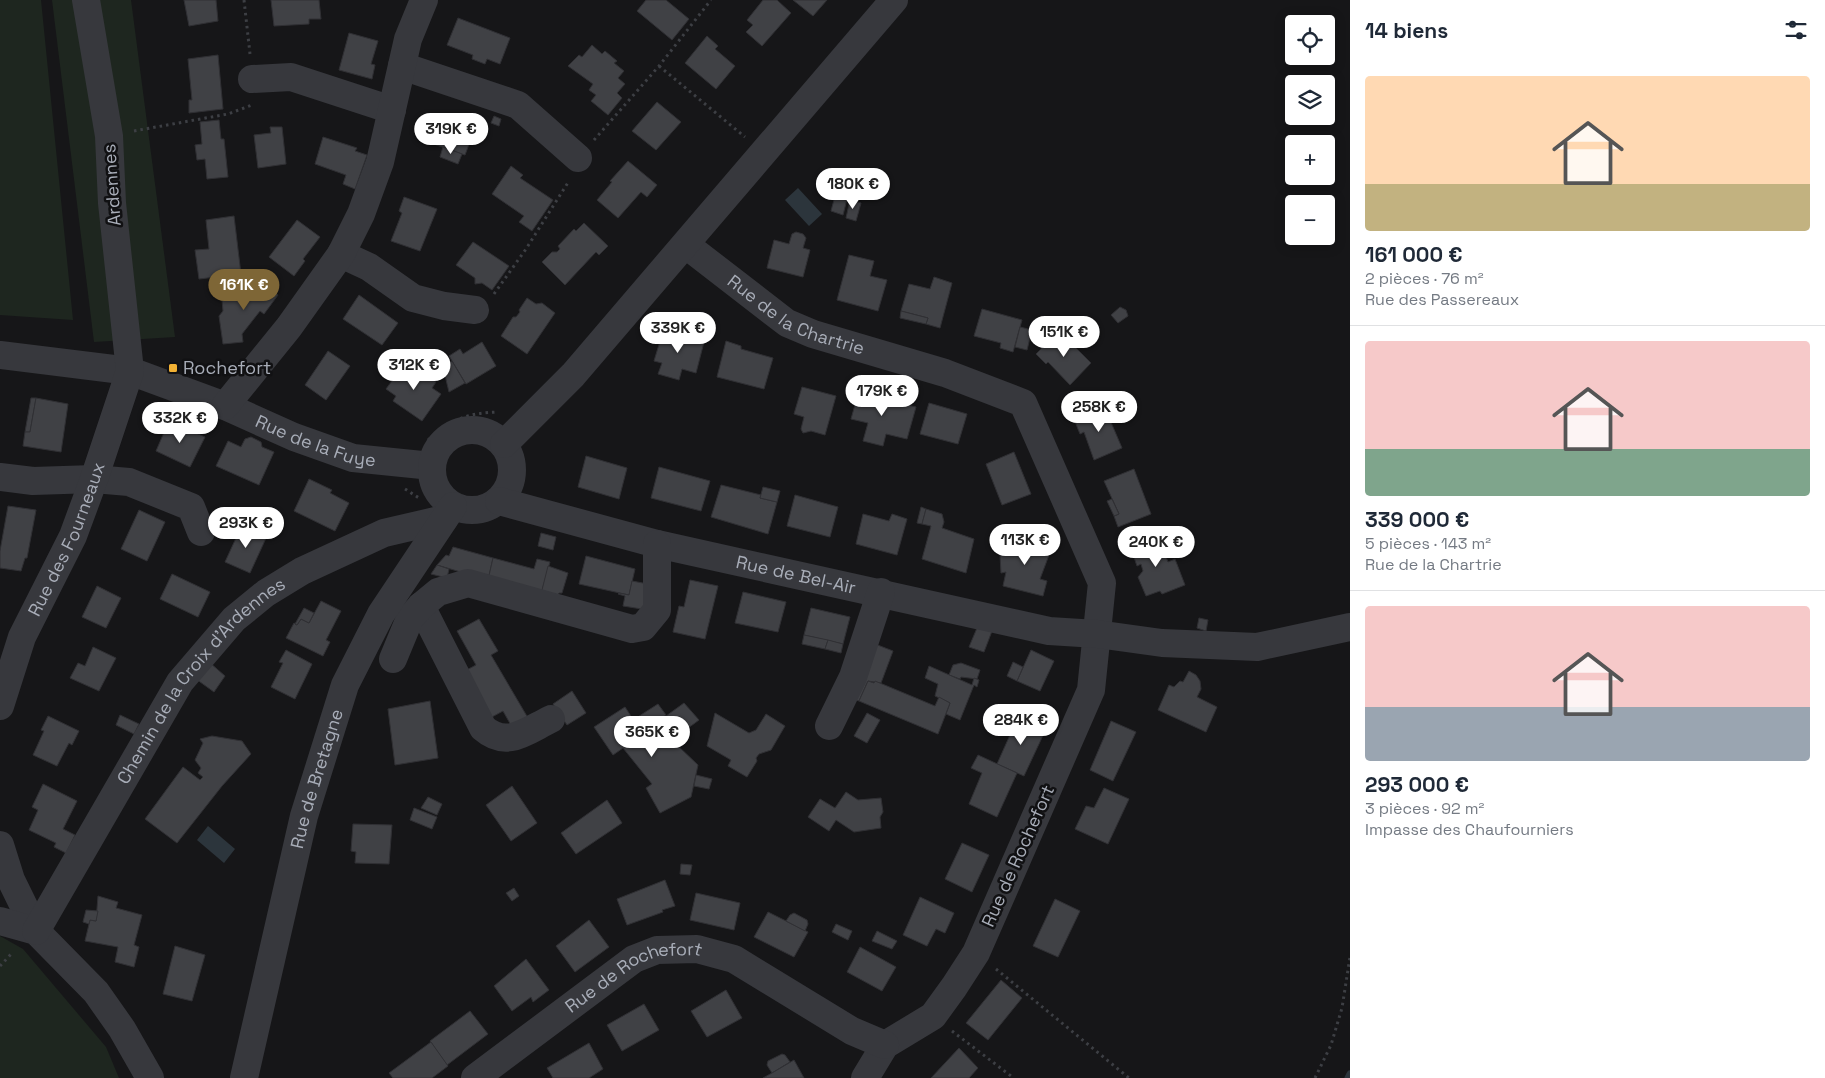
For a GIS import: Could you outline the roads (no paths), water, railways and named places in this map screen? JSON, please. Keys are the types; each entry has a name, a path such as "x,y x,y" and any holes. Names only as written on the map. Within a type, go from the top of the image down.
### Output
{"street":[{"name":"Ardennes","path":"86,0 109,136 112,203 130,371"},
{"path":"225,406 289,327 341,254 361,214 380,162 408,39 424,0"},
{"path":"504,444 573,375 894,0"},
{"path":"402,66 518,106 578,158"},
{"path":"252,80 291,77 392,110"},
{"name":"Rue de la Chartrie","path":"686,245 787,323 814,334 945,373 1023,403 1102,583 1097,634"},
{"path":"341,254 369,267 413,298 444,306 474,310"},
{"name":"Rue de la Fuye","path":"0,355 130,371 225,406 294,437 353,458 432,466"},
{"name":"Rue des Fourneaux","path":"0,706 22,637 73,536 94,480 130,371"},
{"path":"473,430 484,431 495,436 504,444 509,453 513,474 508,488 499,501 489,508 477,511 449,512 439,494 432,475 432,466 441,444 450,436 461,431 473,430"},
{"path":"0,477 33,481 94,480 129,482 191,507 200,532"},
{"name":"Rue de Bel-Air","path":"499,501 657,544 881,592 1049,631 1097,634 1162,643 1257,647 1350,627"},
{"name":"Chemin de la Croix d'Ardennes","path":"36,931 180,682 234,619 266,593 302,571 384,534 449,512"},
{"name":"Rue de Bretagne","path":"244,1078 304,816 345,685 381,614 449,512"},
{"path":"393,659 410,618 421,606 438,592 468,583 632,628 642,627 657,610 657,544"},
{"path":"829,726 853,677 881,592"},
{"path":"421,606 483,728 488,733 494,737 505,739 520,735 550,719"},
{"name":"Rue de Rochefort","path":"864,1078 885,1045 932,1016 976,953 1091,690 1097,634"},
{"path":"0,845 11,880 36,931 96,992 122,1029 150,1078"},
{"path":"0,922 36,931"},
{"name":"Rue de Rochefort","path":"475,1078 634,959 657,950 697,949 734,959 852,1031 885,1045"}],"waterway":[{"path":"1348,1078 1350,1074"}],"place":[{"name":"Rochefort","path":"173,368"}]}
